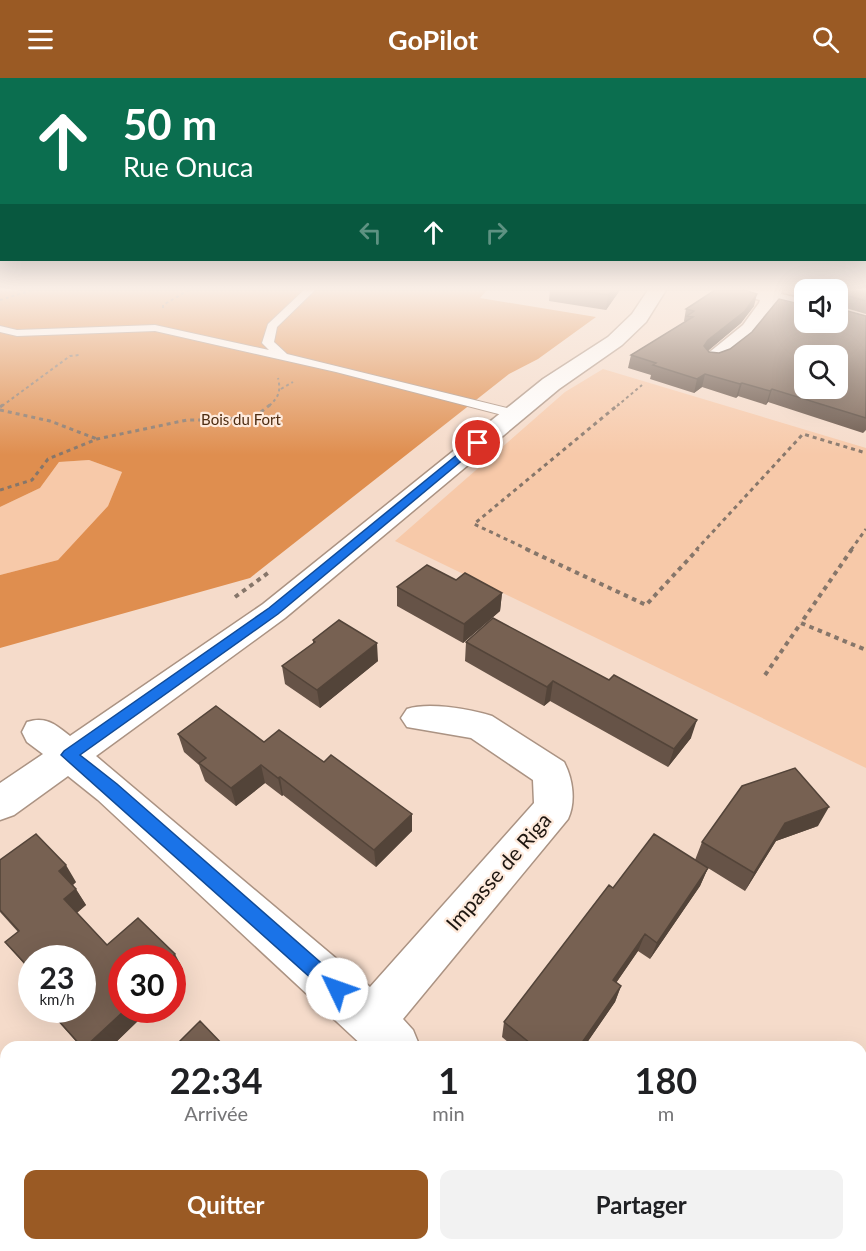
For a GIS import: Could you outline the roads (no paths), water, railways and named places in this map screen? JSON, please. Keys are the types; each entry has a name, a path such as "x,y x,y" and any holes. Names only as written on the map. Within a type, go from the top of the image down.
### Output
{"street":[{"path":"0,804 274,611 551,384 607,345"},
{"path":"713,359 732,345"},
{"name":"Impasse de Riga","path":"384,1034 554,808 551,773 479,726 419,718"},
{"path":"40,732 111,789 384,1034"}],"lane":[{"path":"231,345 514,414"},
{"path":"270,345 282,356"}],"park label":[{"name":"Bois du Fort","path":"241,420"}]}
